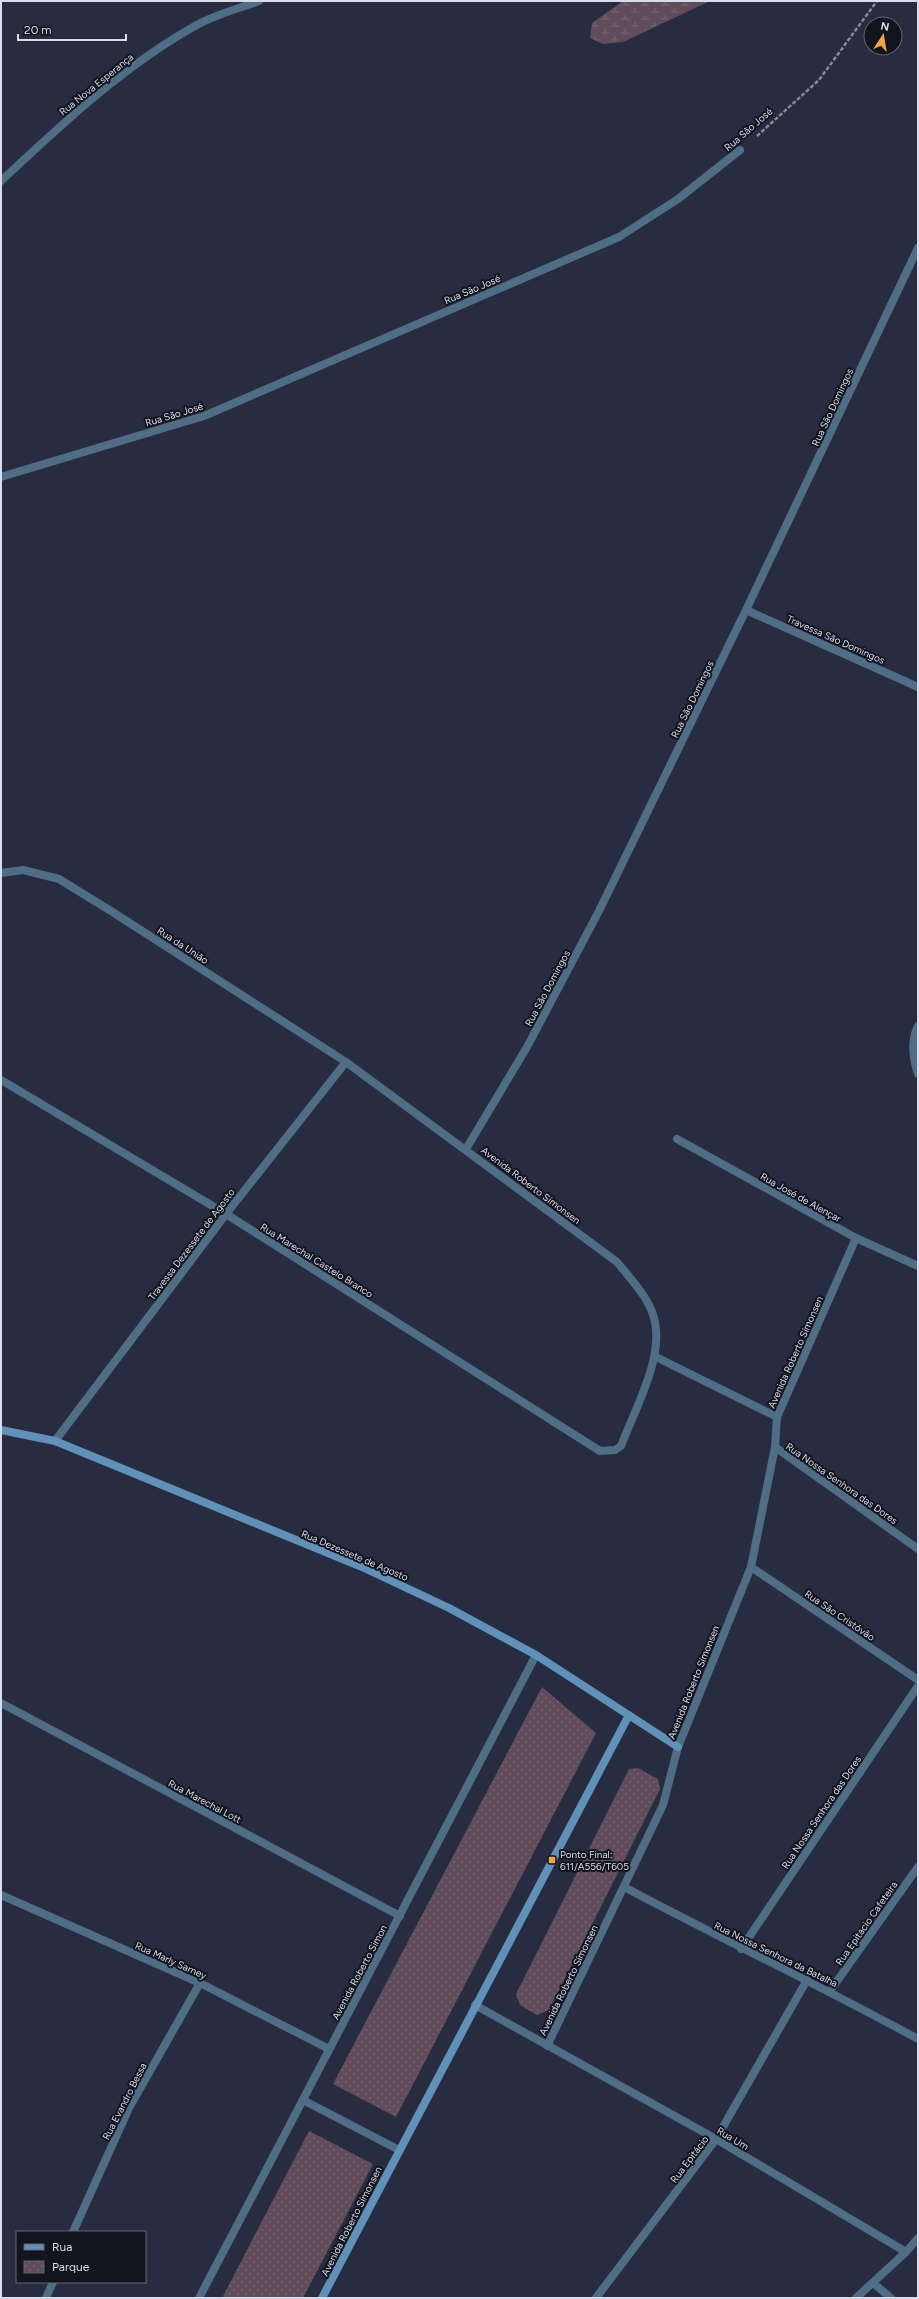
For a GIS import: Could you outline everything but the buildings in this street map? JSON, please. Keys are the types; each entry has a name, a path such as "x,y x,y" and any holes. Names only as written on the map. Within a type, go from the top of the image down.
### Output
{"street":[{"name":"Rua Nova Esperança","path":"1,182 70,117 140,61 196,26 260,1"},
{"name":"Rua São José","path":"1,477 204,416 619,237 678,199 740,150"},
{"name":"Rua São Domingos","path":"466,1149 527,1048 599,911 746,610 918,248"},
{"name":"Travessa São Domingos","path":"746,610 918,687"},
{"name":"Rua da União","path":"1,872 23,870 59,879 346,1062"},
{"path":"918,1026 914,1033 913,1058 918,1074"},
{"name":"Avenida Roberto Símonsen","path":"346,1062 466,1149 617,1262 644,1298 654,1317 658,1339 656,1357 621,1446"},
{"name":"Travessa Dezessete de Agosto","path":"55,1441 226,1214 346,1062"},
{"name":"Rua Marechal Castelo Branco","path":"1,1080 226,1214 600,1451 615,1450 621,1446"},
{"name":"Rua José de Alençar","path":"677,1139 856,1238 918,1266"},
{"name":"Avenida Roberto Símonsen","path":"475,2005 547,2046 663,1805 678,1747 751,1567 775,1447 777,1417 856,1238"},
{"path":"656,1357 777,1417"},
{"name":"Rua Dezessete de Agosto","path":"1,1430 55,1441 362,1567 449,1608 536,1655 678,1747"},
{"name":"Rua Nossa Senhora das Dores","path":"775,1447 918,1549"},
{"name":"Rua São Cristóvão","path":"751,1567 918,1680"},
{"name":"Avenida Roberto Simon","path":"199,2298 536,1655"},
{"name":"Rua Nossa Senhora das Dores","path":"741,1949 918,1686"},
{"name":"Rua Marechal Lott","path":"1,1703 400,1916"},
{"name":"Avenida Roberto Símonsen","path":"322,2298 629,1715"},
{"name":"Rua Epitacio Cafeteira","path":"830,1991 918,1867"},
{"name":"Rua Nossa Senhora da Batalha","path":"624,1888 741,1949 830,1991 918,2040"},
{"name":"Rua Marly Sarney","path":"1,1895 200,1983 329,2049"},
{"name":"Rua Epitácio","path":"596,2298 716,2139 807,1980"},
{"name":"Rua Evandro Bessa","path":"73,2231 130,2108 200,1983"},
{"name":"Rua Um","path":"547,2046 716,2139 906,2252"},
{"path":"303,2100 399,2150"},
{"path":"856,2298 906,2252 918,2238"},
{"path":"46,2298 53,2283"},
{"path":"873,2283 891,2298"}],"path":[{"name":"Rua São José","path":"740,150 819,80 877,1"}],"green space":[{"path":"623,1 710,1 623,42 603,44 590,38 592,23"},
{"path":"542,1687 596,1733 396,2117 333,2084"},
{"path":"638,1768 658,1779 660,1789 549,2010 537,2015 520,2005 516,1994 629,1769"},
{"path":"309,2131 373,2164 303,2298 222,2298"}],"place":[{"name":"Ponto Final: 611/A556/T605","path":"552,1860"}]}
